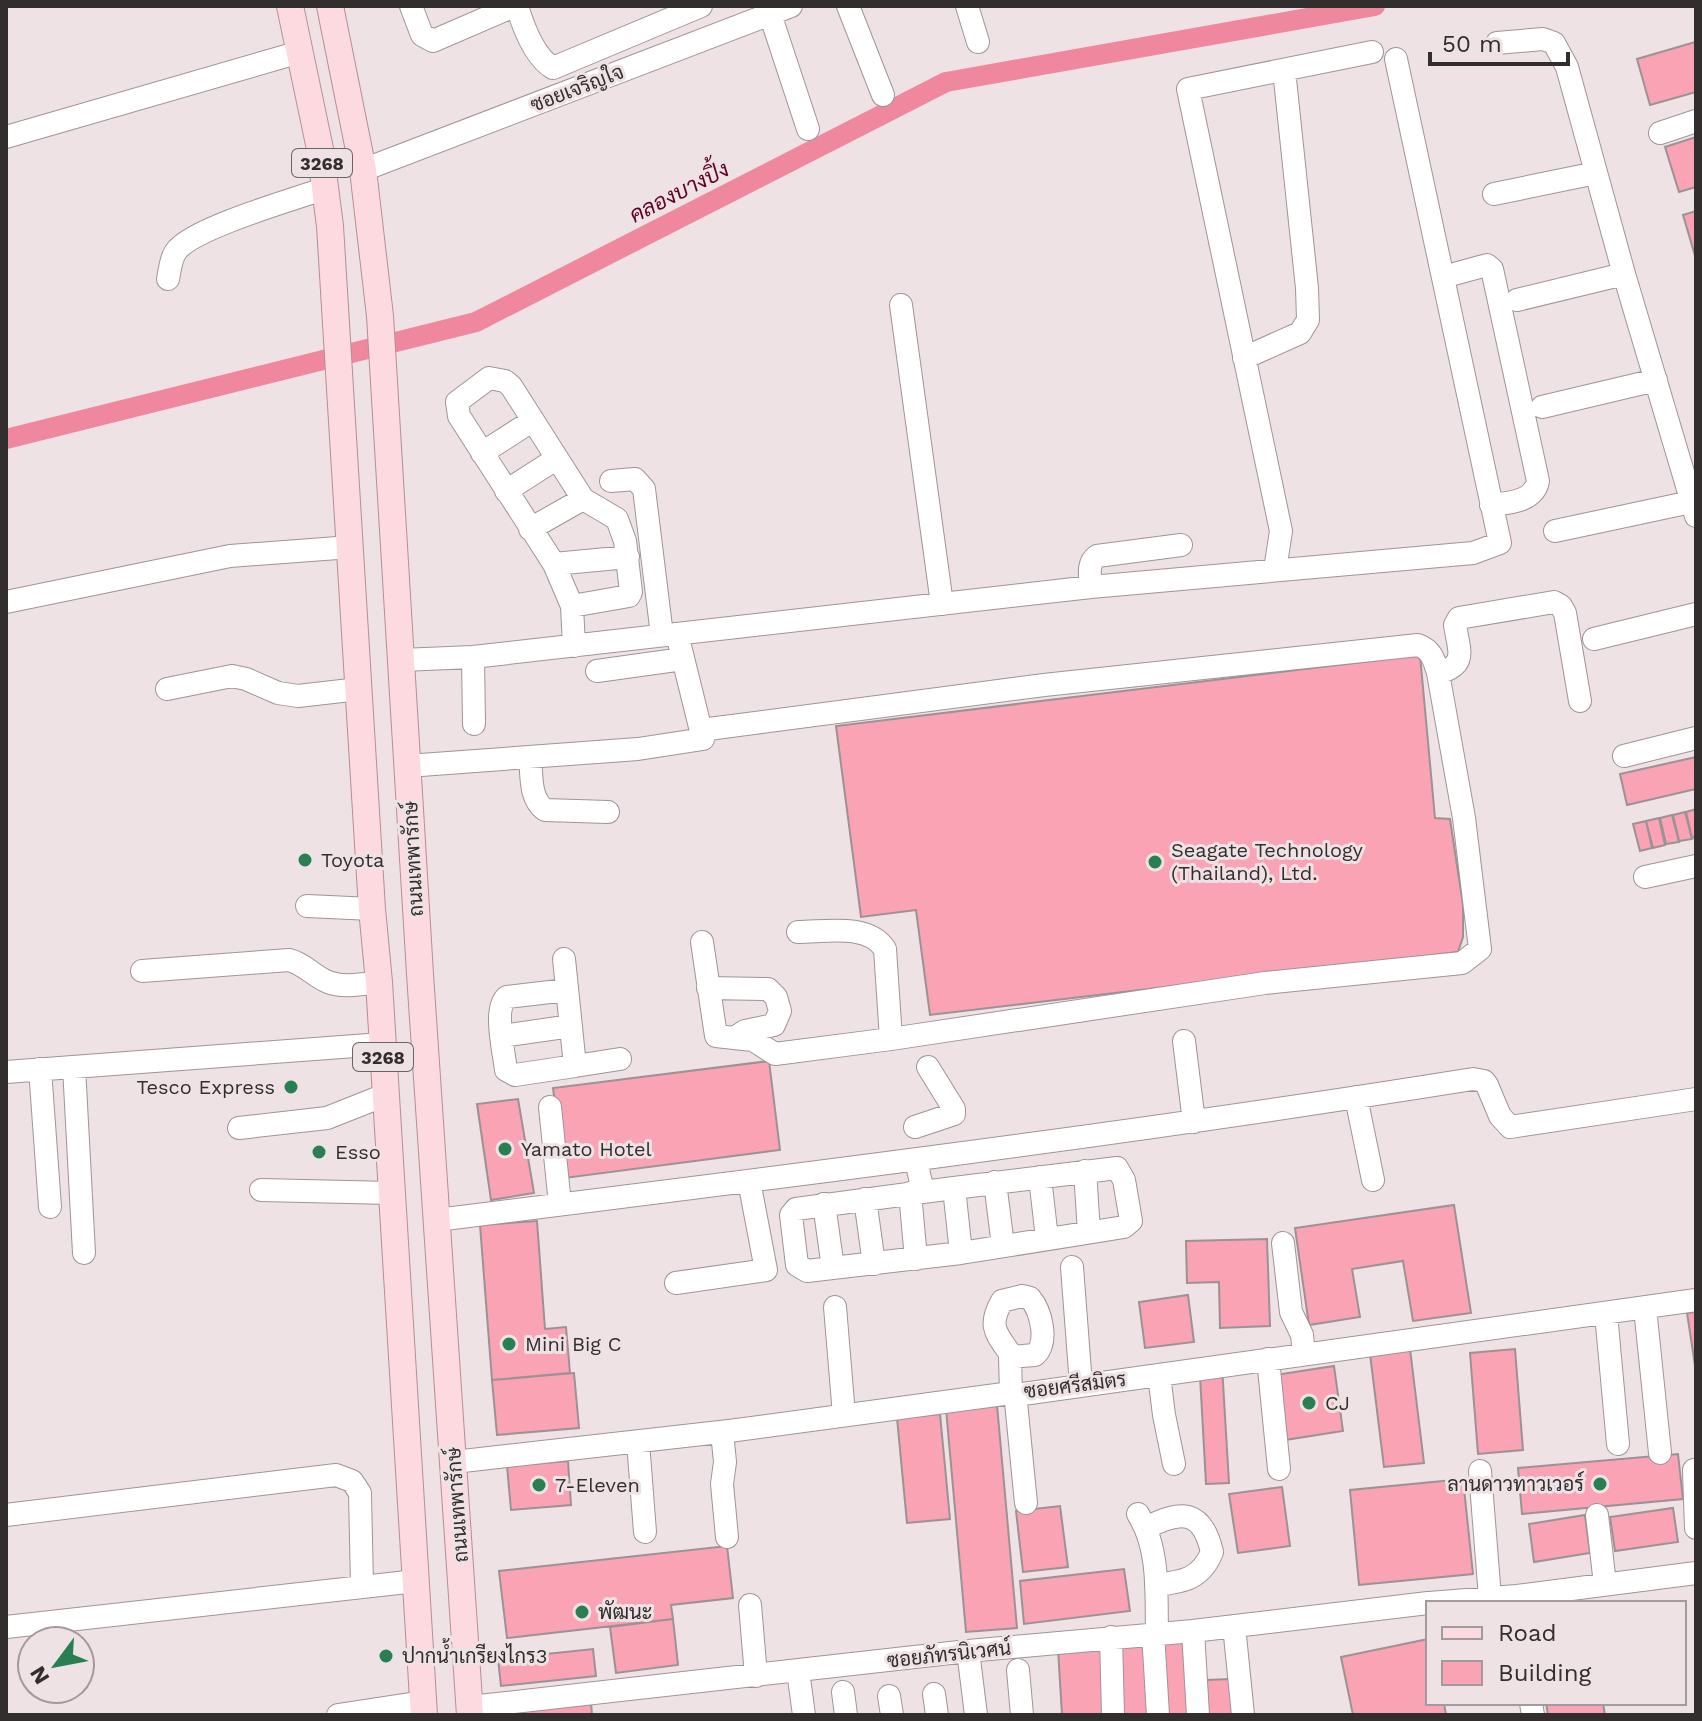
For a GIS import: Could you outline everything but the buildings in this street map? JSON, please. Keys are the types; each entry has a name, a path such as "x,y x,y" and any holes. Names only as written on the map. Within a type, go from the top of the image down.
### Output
{"main road":[{"name":"3268","path":"290,6 326,188 338,323 424,1709"},
{"name":"ถนนเทพารักษ์","path":"337,7 363,170 380,316 420,974 470,1711"},
{"path":"379,982 420,974"}],"street":[{"path":"411,6 422,35 433,41 516,6 532,42 546,64 553,68 701,6"},
{"path":"848,6 883,95"},
{"path":"967,6 978,42"},
{"path":"780,10 808,129"},
{"name":"ซอยเจริญใจ","path":"363,170 780,10"},
{"path":"1497,43 1543,39 1554,43 1567,67 1694,509 1555,531"},
{"path":"6,137 300,52"},
{"path":"1275,570 1281,531 1188,89 1372,52"},
{"path":"401,660 473,657 1091,587 1473,553 1500,543 1396,59"},
{"path":"1244,358 1300,333 1308,320 1284,70"},
{"path":"1660,133 1696,121"},
{"path":"1494,194 1596,173"},
{"path":"168,279 177,250 186,242 247,215 326,188"},
{"path":"1443,277 1487,265 1492,269 1538,481 1537,489 1528,497 1491,505"},
{"path":"1517,300 1624,274"},
{"path":"901,305 942,604"},
{"path":"572,606 629,596 628,557 617,519 583,499 511,386 505,381 489,378 461,397 456,408 554,564 572,606 574,646"},
{"path":"1542,407 1656,380"},
{"path":"482,453 532,421"},
{"path":"506,491 556,459"},
{"path":"407,766 638,749 703,739 683,659 670,634 644,489 635,479 611,481"},
{"path":"530,529 583,499"},
{"path":"1091,587 1090,565 1097,556 1181,545"},
{"path":"6,602 230,556 351,547"},
{"path":"554,564 628,557"},
{"path":"1438,673 1458,664 1455,625 1459,618 1554,602 1565,613 1580,701"},
{"path":"1594,639 1696,614"},
{"path":"701,730 1044,685 1418,645 1427,648 1438,673 1464,818 1480,949 1462,963 1265,983 775,1054 753,1040 716,1036 702,942"},
{"path":"473,657 474,724"},
{"path":"597,671 683,659"},
{"path":"167,689 232,676 278,693 298,696 359,689"},
{"path":"1624,756 1696,738"},
{"path":"530,757 534,795 539,806 545,810 608,812"},
{"path":"1645,877 1696,866"},
{"path":"307,906 372,909"},
{"path":"798,932 868,932 880,940 885,949 891,1039"},
{"path":"564,959 575,1066"},
{"path":"142,971 289,960 306,966 327,981 342,985 379,982"},
{"path":"708,988 768,989 776,997 780,1011 774,1025 745,1031 735,1038"},
{"path":"567,990 502,1000 499,1008 509,1074 620,1059"},
{"path":"502,1036 571,1026"},
{"path":"1184,1041 1194,1122"},
{"path":"6,1072 382,1044"},
{"path":"74,1067 84,1253"},
{"path":"915,1127 954,1114 954,1109 928,1067"},
{"path":"40,1069 50,1207"},
{"path":"437,1220 916,1160 1194,1122 1473,1079 1484,1081 1500,1116 1510,1127 1696,1099"},
{"path":"239,1128 327,1118 385,1095"},
{"path":"1356,1097 1373,1180"},
{"path":"550,1107 560,1204"},
{"path":"916,1160 916,1259"},
{"path":"1117,1168 1131,1221 1124,1227 916,1259 807,1271 797,1265 791,1215 796,1209 916,1192 1117,1168"},
{"path":"1085,1171 1089,1232"},
{"path":"1040,1177 1047,1239"},
{"path":"676,1283 766,1270 749,1181"},
{"path":"995,1182 1003,1246"},
{"path":"954,1188 961,1253"},
{"path":"261,1190 391,1193"},
{"path":"865,1199 874,1264"},
{"path":"824,1204 833,1268"},
{"path":"1283,1243 1291,1312 1302,1335 1304,1354"},
{"path":"1072,1267 1081,1385"},
{"name":"ซอยศรีสมิตร","path":"454,1462 722,1432 1013,1392 1023,1394 1696,1300"},
{"path":"835,1307 844,1415"},
{"path":"1645,1308 1660,1453"},
{"path":"1606,1314 1618,1444"},
{"path":"1010,1357 1026,1503"},
{"path":"1268,1359 1279,1469"},
{"path":"1159,1375 1174,1464"},
{"path":"722,1432 725,1462 722,1484 727,1537"},
{"path":"638,1442 645,1532"},
{"path":"1694,1470 1696,1528"},
{"path":"1480,1471 1493,1600"},
{"path":"6,1515 336,1475 352,1481 360,1493 362,1586"},
{"path":"1156,1585 1181,1582 1198,1574 1212,1552 1208,1535 1200,1523 1187,1515 1142,1521 1156,1570 1155,1633 1158,1715"},
{"path":"1597,1515 1605,1584"},
{"name":"ซอยภัทรนิเวศน์","path":"1471,1601 1696,1573"},
{"path":"6,1627 416,1581"},
{"name":"ซอยภัทรนิเวศน์","path":"470,1711 968,1651 1193,1631 1426,1603"},
{"path":"750,1605 756,1676"},
{"path":"1234,1626 1243,1715"},
{"path":"1193,1631 1198,1715"},
{"path":"1111,1637 1113,1715"},
{"path":"968,1651 976,1715"},
{"path":"1018,1670 1022,1715"},
{"path":"798,1671 804,1715"},
{"path":"338,1715 424,1709"}],"waterway":[{"name":"คลองบางปิ้ง","path":"6,439 476,322 946,82 1375,6"}],"place":[{"name":"Toyota","path":"305,860"},
{"name":"Seagate Technology (Thailand), Ltd.","path":"1155,862"},
{"name":"Tesco Express","path":"291,1087"},
{"name":"Yamato Hotel","path":"505,1149"},
{"name":"Esso","path":"319,1152"},
{"name":"Mini Big C","path":"509,1344"},
{"name":"CJ","path":"1309,1403"},
{"name":"ลานดาวทาวเวอร์","path":"1600,1484"},
{"name":"7-Eleven","path":"539,1485"},
{"name":"พัฒนะ","path":"582,1612"},
{"name":"ปากน้ำเกรียงไกร3","path":"386,1656"}]}
